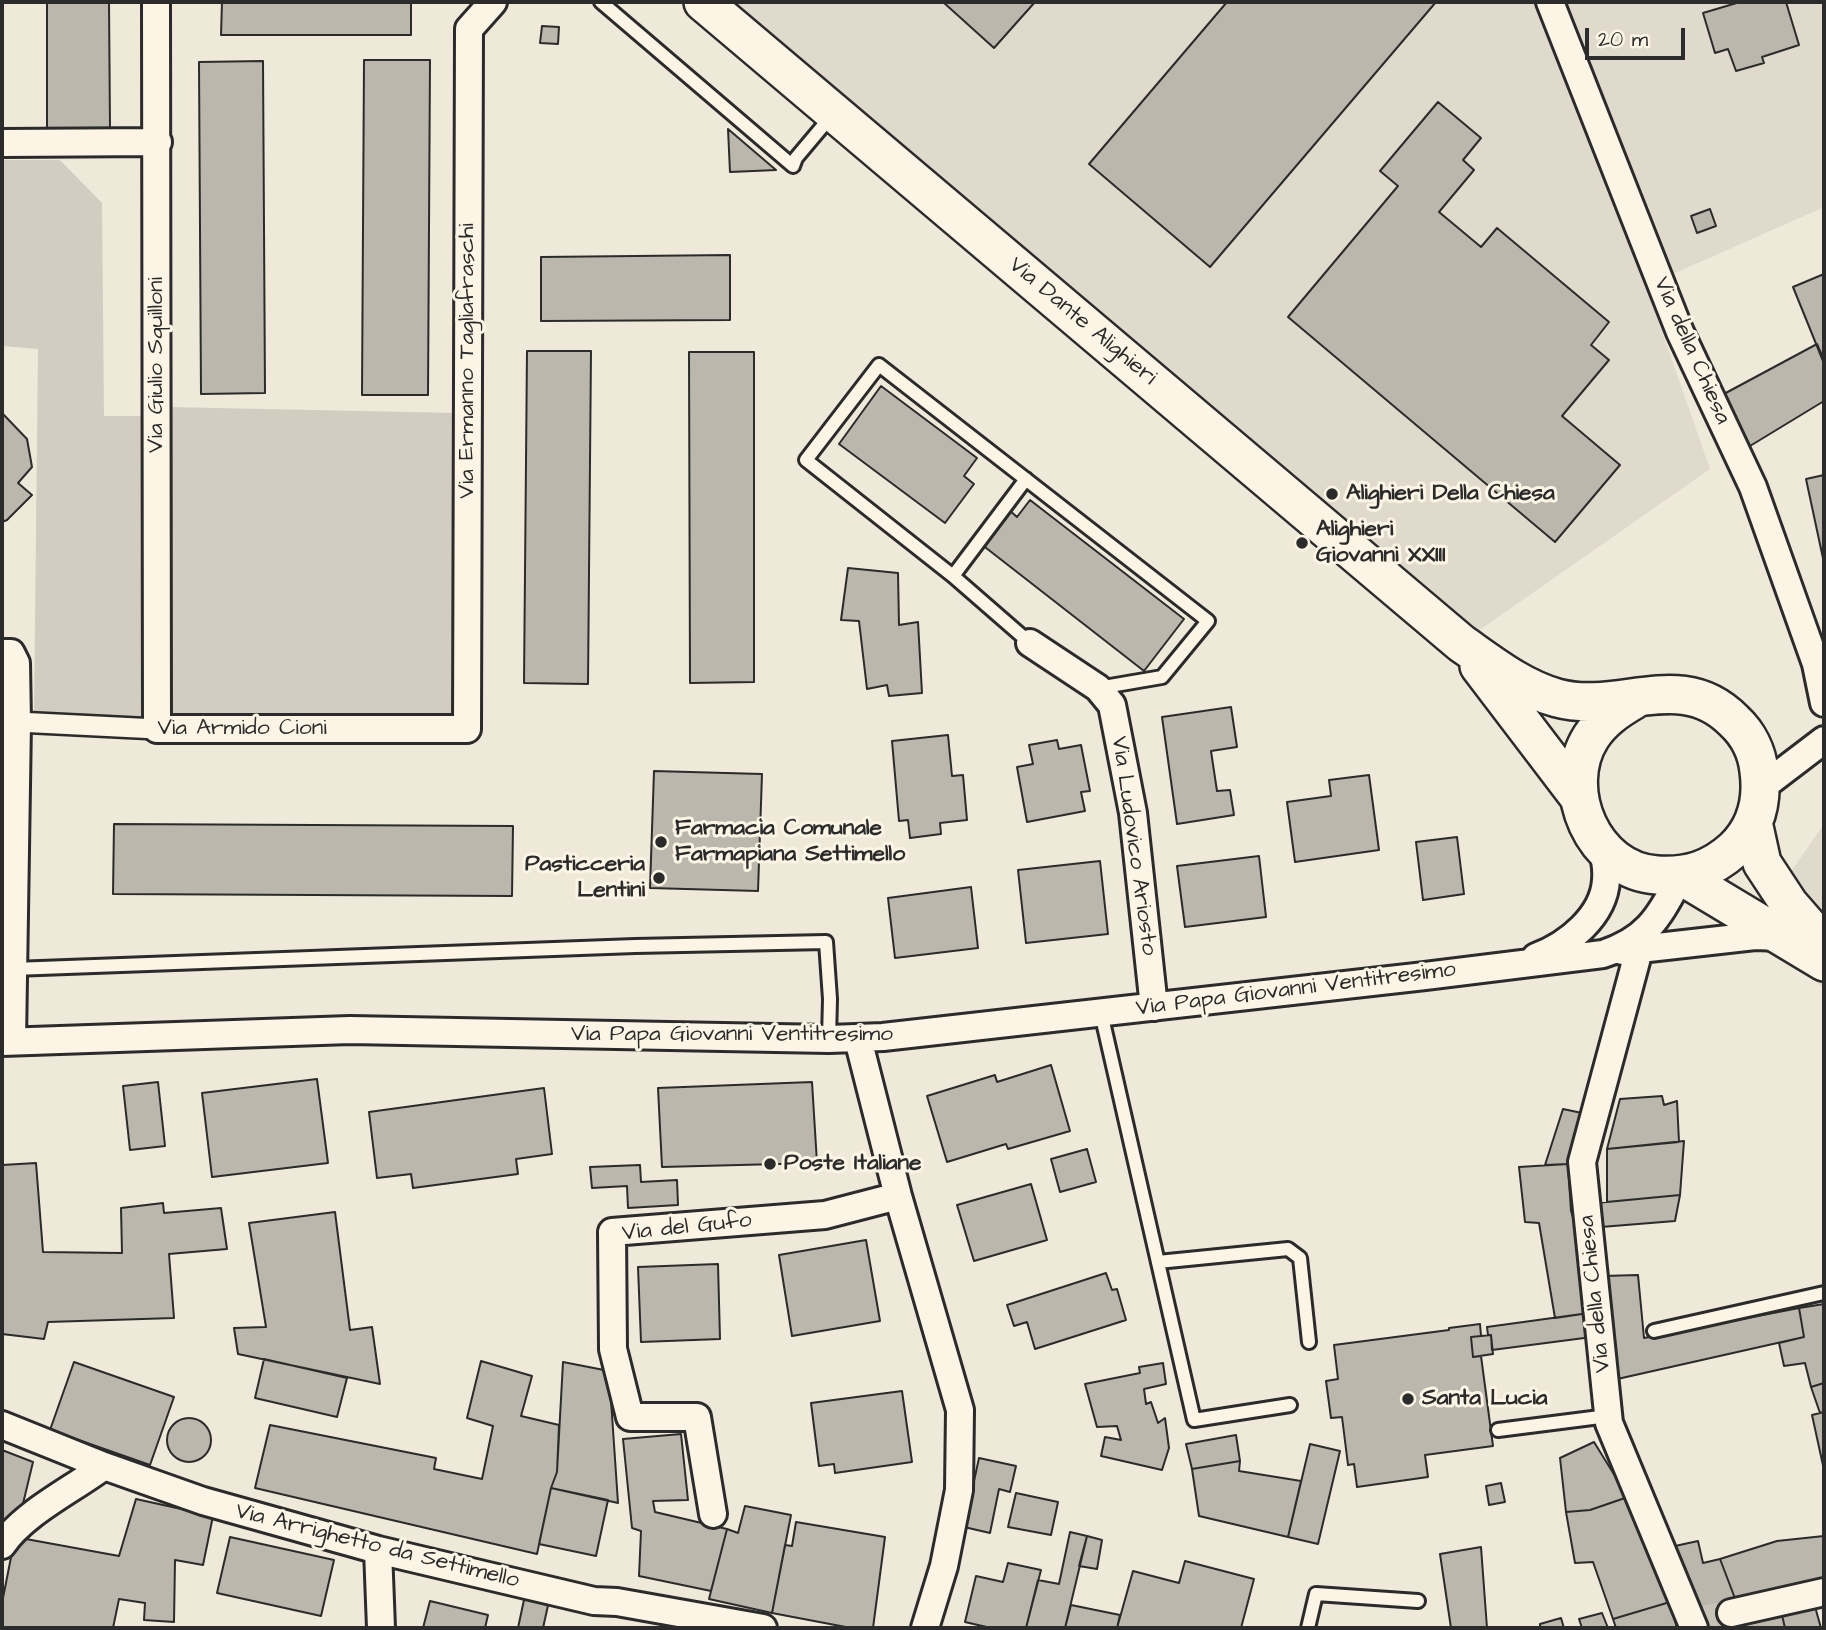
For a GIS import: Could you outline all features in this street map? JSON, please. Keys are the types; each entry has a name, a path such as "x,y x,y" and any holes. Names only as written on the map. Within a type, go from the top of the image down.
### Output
{"main road":[{"name":"Via Dante Alighieri","path":"703,2 1461,643 1507,675 1534,690 1559,699 1589,703 1664,693 1694,696 1722,709 1744,731 1758,758 1757,805 1762,863 1789,904 1824,944"},
{"name":"Via Dante Alighieri","path":"1461,643 1578,796"},
{"name":"Via Dante Alighieri","path":"1634,699 1609,716 1590,738 1579,766 1578,796 1586,824 1602,848 1625,865 1652,875 1681,876 1703,870 1724,858 1741,842 1757,805"},
{"name":"Via Dante Alighieri","path":"1681,876 1824,962"}],"street":[{"name":"Via Giulio Squilloni","path":"156,2 157,729"},
{"name":"Via Ermanno Tagliafraschi","path":"467,729 469,29 493,2"},
{"name":"Via della Chiesa","path":"1550,2 1680,332 1753,486 1816,664 1824,703"},
{"path":"2,143 158,142"},
{"name":"Via Ludovico Ariosto","path":"1030,643 1098,688 1112,705 1133,813 1154,1007"},
{"path":"2,653 11,653 16,663 17,722 12,969 7,1042"},
{"name":"Via Armido Cioni","path":"17,722 157,729 467,729"},
{"path":"1757,805 1824,740"},
{"name":"Via Papa Giovanni Ventitresimo","path":"1500,965 1539,956 1558,947 1572,937 1594,913 1606,882 1602,848"},
{"name":"Via Papa Giovanni Ventitresimo","path":"1603,954 1625,946 1641,936 1665,904 1681,876"},
{"name":"Via Papa Giovanni Ventitresimo","path":"7,1042 350,1030 858,1039 1755,936 1783,937"},
{"name":"Via della Chiesa","path":"1639,950 1582,1162 1609,1423 1697,1624"},
{"path":"858,1039 898,1195 960,1410 958,1490 944,1566 925,1628"},
{"name":"Via del Gufo","path":"713,1514 697,1417 630,1417 613,1349 612,1232 825,1215 898,1195"},
{"name":"Via Arrighetto da Settimello","path":"2,1425 104,1466 203,1501 378,1550 594,1601 617,1602 762,1628"},
{"path":"2,1545 8,1536 47,1505 104,1466"},
{"path":"378,1550 382,1628"},
{"path":"1731,1614 1824,1592"}],"lane":[{"path":"601,2 793,166 796,158 834,113"},
{"path":"1030,643 953,576 806,460 879,365 1208,621 1162,677 1098,688"},
{"path":"953,576 1026,480"},
{"path":"12,969 635,946 826,942 830,999 829,1039"},
{"path":"1101,1013 1194,1420 1290,1405"},
{"path":"1158,1262 1288,1249 1300,1258 1308,1342"},
{"path":"1654,1331 1824,1293"},
{"path":"1498,1430 1608,1416"},
{"path":"1308,1628 1316,1594 1418,1601"}],"shaded area":[{"path":"700,2 1824,2 1824,211 1822,208 1646,286 1710,469 1461,643"},
{"path":"2,160 60,160 102,203 104,416 146,416 144,716 34,715 38,349 2,346"},
{"path":"167,407 458,413 458,708 448,717 176,716 169,707"},
{"path":"1824,824 1824,988 1751,929"}],"building":[{"path":"47,2 109,2 110,128 47,129"},
{"path":"222,2 411,2 411,35 221,35"},
{"path":"943,2 1035,2 994,48"},
{"path":"1227,2 1436,2 1210,267 1089,164"},
{"path":"1740,2 1786,2 1799,45 1762,57 1764,63 1736,71 1728,49 1715,53 1703,13"},
{"path":"542,26 559,27 558,44 540,43"},
{"path":"364,60 430,60 428,395 362,395"},
{"path":"263,61 265,393 201,394 199,62"},
{"path":"1438,102 1481,138 1463,160 1474,170 1439,212 1481,247 1497,228 1609,322 1591,345 1609,360 1562,416 1620,465 1555,542 1288,317 1398,186 1380,171"},
{"path":"728,129 776,170 730,172"},
{"path":"1710,209 1716,226 1697,233 1691,216"},
{"path":"730,255 730,320 541,321 541,257"},
{"path":"1824,274 1824,360 1823,361 1793,287"},
{"path":"1817,344 1824,360 1824,401 1750,446 1722,395"},
{"path":"527,351 591,351 588,684 524,683"},
{"path":"689,352 754,352 754,682 690,683"},
{"path":"881,386 977,458 964,476 974,484 945,523 839,444"},
{"path":"2,413 27,439 32,467 18,483 32,495 2,522"},
{"path":"1824,475 1824,563 1806,479"},
{"path":"1030,500 1184,619 1144,671 981,544 1008,509 1017,517"},
{"path":"848,568 898,573 899,625 918,622 922,693 889,696 887,685 867,689 859,621 841,620"},
{"path":"1231,707 1237,747 1211,751 1217,791 1230,790 1234,815 1177,824 1162,717"},
{"path":"948,735 952,776 963,775 967,820 940,823 941,834 910,838 908,820 899,821 892,741"},
{"path":"1057,740 1059,749 1081,745 1090,791 1081,792 1085,811 1027,822 1017,767 1033,764 1029,745"},
{"path":"654,771 762,774 758,891 650,888"},
{"path":"1369,775 1379,850 1295,862 1287,802 1331,796 1329,780"},
{"path":"114,824 513,826 512,896 113,894"},
{"path":"1457,837 1464,894 1423,900 1416,842"},
{"path":"1259,856 1266,917 1185,927 1177,866"},
{"path":"1100,861 1108,934 1026,943 1018,870"},
{"path":"971,887 978,948 895,958 888,898"},
{"path":"1051,1065 1070,1131 1008,1149 1006,1144 947,1162 927,1096 995,1075 997,1082"},
{"path":"317,1079 328,1163 212,1177 202,1093"},
{"path":"158,1082 165,1146 130,1150 123,1086"},
{"path":"812,1082 817,1163 662,1167 658,1088"},
{"path":"544,1088 552,1154 516,1159 518,1174 413,1188 411,1174 377,1178 369,1112"},
{"path":"1662,1096 1664,1105 1677,1101 1679,1142 1607,1149 1620,1099"},
{"path":"1563,1109 1582,1113 1568,1164 1545,1165"},
{"path":"1684,1141 1680,1195 1607,1202 1607,1149"},
{"path":"1087,1149 1096,1182 1060,1192 1051,1159"},
{"path":"36,1163 43,1252 122,1253 121,1208 163,1203 164,1213 221,1208 227,1249 169,1254 174,1318 48,1322 44,1339 2,1334 2,1165"},
{"path":"1568,1164 1571,1211 1581,1241 1589,1313 1555,1318 1539,1223 1525,1222 1519,1167"},
{"path":"640,1165 641,1182 677,1180 678,1205 628,1208 627,1186 592,1188 590,1167"},
{"path":"1031,1184 1047,1240 974,1261 957,1205"},
{"path":"1680,1195 1675,1221 1601,1227 1596,1203"},
{"path":"335,1212 350,1330 372,1327 380,1384 238,1354 234,1328 266,1327 249,1223"},
{"path":"866,1240 880,1321 792,1336 779,1255"},
{"path":"718,1264 720,1339 641,1342 638,1267"},
{"path":"1106,1273 1112,1290 1117,1289 1126,1320 1035,1349 1027,1322 1014,1326 1007,1305"},
{"path":"1638,1275 1644,1338 1799,1308 1804,1337 1613,1380 1603,1276"},
{"path":"1824,1304 1824,1383 1811,1387 1805,1363 1784,1366 1779,1343 1804,1337 1799,1308"},
{"path":"1589,1313 1592,1337 1492,1350 1491,1335 1488,1335 1487,1327"},
{"name":"Santa Lucia","path":"1480,1324 1481,1336 1471,1337 1473,1357 1481,1356 1493,1446 1425,1455 1428,1477 1357,1487 1354,1464 1348,1465 1342,1417 1331,1418 1326,1381 1338,1379 1334,1345"},
{"path":"1491,1335 1493,1354 1473,1357 1471,1337"},
{"path":"264,1359 347,1378 337,1417 255,1398"},
{"path":"481,1361 532,1376 521,1416 559,1425 557,1472 537,1554 255,1488 270,1425 436,1458 434,1469 482,1479 493,1426 467,1418"},
{"path":"74,1362 174,1397 150,1465 50,1430"},
{"path":"563,1362 609,1371 618,1503 551,1488 557,1472"},
{"path":"1163,1363 1166,1384 1144,1389 1146,1404 1151,1402 1158,1423 1165,1418 1169,1448 1162,1470 1101,1456 1105,1437 1121,1440 1117,1426 1097,1427 1085,1384 1140,1373 1139,1367"},
{"path":"1824,1383 1824,1412 1820,1413 1811,1387"},
{"path":"902,1391 912,1462 835,1473 834,1464 819,1466 811,1403"},
{"path":"1824,1412 1824,1470 1812,1415"},
{"path":"189,1418 198,1419 205,1424 210,1431 210,1449 205,1456 198,1461 189,1462 180,1461 173,1456 168,1449 167,1440 168,1431 173,1424 180,1419"},
{"path":"681,1434 688,1500 653,1501 655,1512 727,1529 711,1591 639,1576 641,1531 632,1528 623,1439"},
{"path":"1236,1435 1240,1461 1192,1469 1186,1444"},
{"path":"1594,1442 1625,1498 1590,1510 1566,1512 1560,1458"},
{"path":"1310,1444 1340,1451 1318,1544 1288,1537"},
{"path":"2,1450 33,1462 21,1512 2,1531"},
{"path":"979,1458 1016,1466 1010,1492 999,1489 990,1533 964,1527"},
{"path":"1240,1461 1239,1471 1301,1481 1288,1537 1199,1516 1192,1469"},
{"path":"1501,1483 1505,1502 1489,1505 1486,1486"},
{"path":"551,1488 608,1500 596,1556 539,1544"},
{"path":"1016,1493 1058,1502 1051,1535 1008,1527"},
{"path":"1625,1498 1670,1602 1613,1619 1593,1562 1575,1563 1566,1512 1590,1510"},
{"path":"136,1499 213,1516 203,1565 175,1560 174,1622 144,1620 145,1603 119,1599 113,1628 2,1628 2,1603 15,1537 119,1556"},
{"path":"745,1506 791,1515 772,1613 709,1599 727,1529 738,1533"},
{"path":"796,1522 885,1537 873,1628 851,1628 772,1613 785,1545 792,1546"},
{"path":"1070,1532 1087,1536 1065,1628 1026,1628 1038,1580 1059,1584"},
{"path":"1087,1536 1102,1540 1097,1569 1079,1566"},
{"path":"1824,1536 1824,1584 1736,1601 1720,1559 1777,1541"},
{"path":"230,1537 334,1560 321,1616 217,1593"},
{"path":"1698,1541 1703,1563 1720,1559 1736,1601 1725,1604 1734,1626 1729,1628 1710,1628 1682,1571 1675,1546"},
{"path":"1481,1547 1487,1628 1451,1628 1440,1554"},
{"path":"1185,1561 1254,1579 1241,1628 1117,1628 1133,1571 1179,1583"},
{"path":"1008,1563 1041,1570 1026,1628 991,1628 965,1622 976,1576 1003,1582"},
{"path":"525,1595 549,1601 543,1628 518,1628"},
{"path":"430,1601 488,1615 485,1628 423,1628"},
{"path":"1670,1602 1677,1628 1616,1628 1613,1619"},
{"path":"1814,1603 1821,1628 1785,1628 1781,1611"},
{"path":"1071,1605 1120,1615 1117,1628 1065,1628"},
{"path":"1781,1611 1785,1628 1729,1628 1734,1626"},
{"path":"1602,1613 1608,1628 1582,1628 1579,1619"},
{"path":"1561,1618 1564,1628 1540,1628 1540,1624"}],"tunnel":[{"path":"1705,1619 1731,1613"}],"place":[{"name":"Alighieri Della Chiesa","path":"1332,494"},
{"name":"Alighieri Giovanni XXIII","path":"1302,543"},
{"name":"Farmacia Comunale Farmapiana Settimello","path":"661,842"},
{"name":"Pasticceria Lentini","path":"659,878"},
{"name":"Poste Italiane","path":"770,1164"},
{"name":"Santa Lucia","path":"1408,1399"}]}
